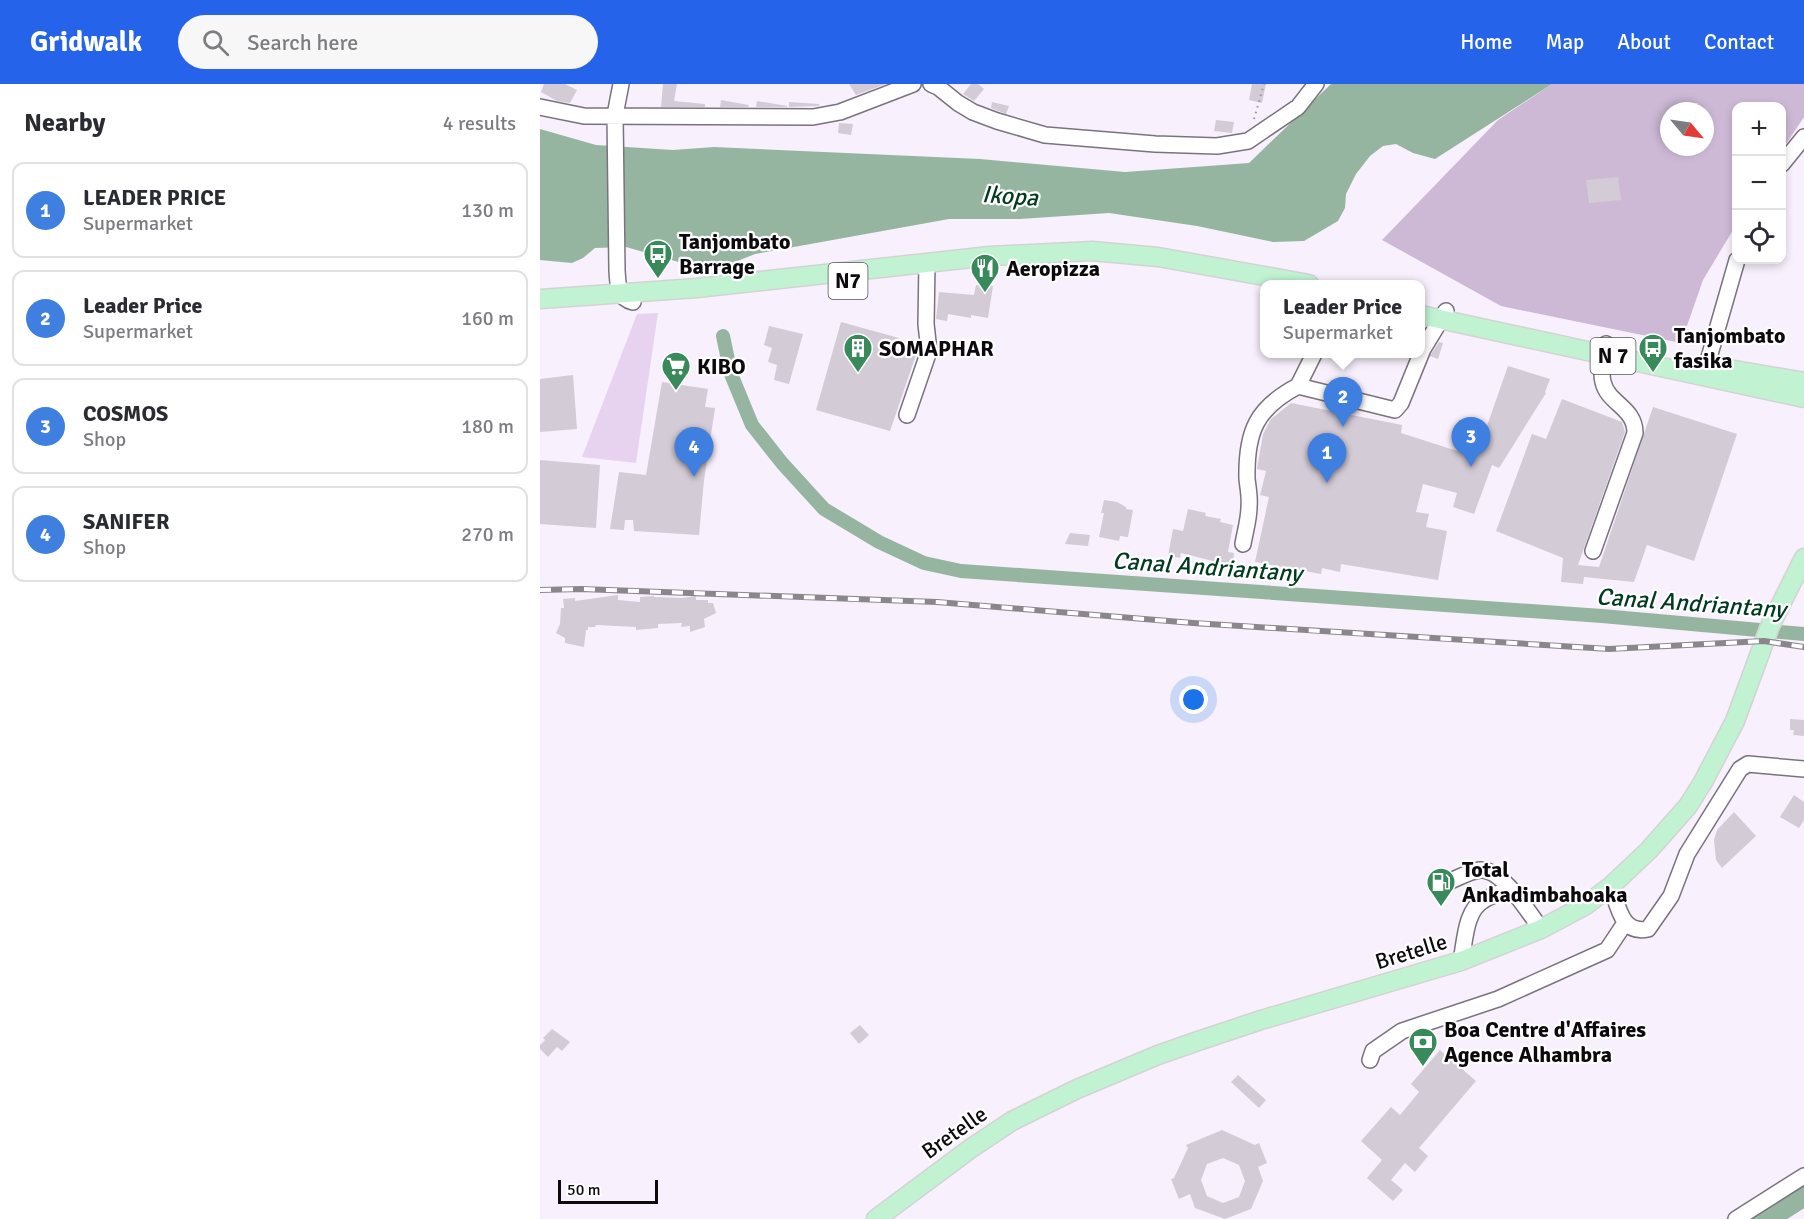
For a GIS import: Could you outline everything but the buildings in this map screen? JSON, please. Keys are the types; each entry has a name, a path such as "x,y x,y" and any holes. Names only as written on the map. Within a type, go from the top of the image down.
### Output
{"main road":[{"name":"N7","path":"927,268 990,256 1092,251 1178,261 1282,280"},
{"name":"N7","path":"540,310 627,298 927,268 1057,261 1090,260 1156,265 1260,284"},
{"name":"N7","path":"540,299 627,298"},
{"name":"N 7","path":"1425,308 1443,315 1705,370 1804,398"},
{"name":"N 7","path":"1425,315 1443,315"},
{"name":"N 7","path":"1705,370 1804,382"},
{"name":"Bretelle","path":"876,1219 970,1149 1012,1122 1077,1089 1198,1041 1461,961 1541,929 1586,905 1611,886 1666,832 1688,806 1735,721 1770,626 1804,558"}],"street":[{"path":"621,84 614,122 617,270 627,298"},
{"path":"540,107 614,122 813,117 840,112 913,84"},
{"path":"931,84 974,112 1045,135 1155,144 1217,146 1248,141 1299,107 1316,84"},
{"path":"1786,159 1804,137"},
{"path":"1705,370 1736,264"},
{"path":"907,415 929,351 926,324 927,268"},
{"path":"1425,346 1443,315"},
{"path":"1593,551 1635,433 1633,419 1612,398 1602,381 1605,349"},
{"path":"1243,544 1249,509 1248,453 1254,428 1259,415 1271,402 1298,386 1312,358"},
{"path":"1298,386 1395,410 1401,403 1419,358"},
{"path":"1611,886 1624,923 1640,931 1648,929 1671,896 1687,854 1740,769 1748,764 1804,769"},
{"path":"1448,882 1479,870 1487,871 1511,889 1541,929"},
{"path":"1461,961 1470,918 1475,906 1483,900 1511,889"},
{"path":"1370,1060 1373,1051 1402,1031 1498,999 1607,950 1624,923"},
{"path":"1736,1219 1804,1176"}],"path":[{"path":"1248,141 1264,84"}],"shaded area":[{"path":"1552,84 1804,84 1804,117 1786,144 1786,102 1732,102 1732,232 1703,280 1681,343 1501,306 1382,240 1498,120"},
{"path":"658,313 636,463 582,457 637,314"}],"water":[{"path":"1331,84 1552,84 1435,159 1413,153 1396,144 1383,146 1370,156 1356,174 1346,194 1345,208 1338,221 1304,241 1273,242 1197,226 1109,213 1020,219 949,219 755,254 735,262 689,265 626,247 595,248 583,258 572,263 540,260 540,129 596,145 673,150 714,147 980,159 1125,172 1249,163"}],"waterway":[{"name":"Canal Andriantany","path":"723,336 731,374 752,425 782,463 824,509 879,542 924,563 961,571 1602,616 1804,634"},
{"name":"Ikopa","path":"1765,1219 1804,1194"}],"railway":[{"path":"540,590 581,589 937,602 1193,623 1609,649 1764,641 1804,647"}],"place":[{"name":"Tanjombato Barrage","path":"658,280"},
{"name":"Aeropizza","path":"985,294"},
{"name":"SOMAPHAR","path":"858,374"},
{"name":"Tanjombato fasika","path":"1653,374"},
{"name":"KIBO","path":"676,392"},
{"name":"Leader Price","path":"1343,427"},
{"name":"COSMOS","path":"1471,467"},
{"name":"SANIFER","path":"694,477"},
{"name":"LEADER PRICE","path":"1327,483"},
{"name":"Total Ankadimbahoaka","path":"1441,908"},
{"name":"Boa Centre d'Affaires Agence Alhambra","path":"1423,1068"}]}
